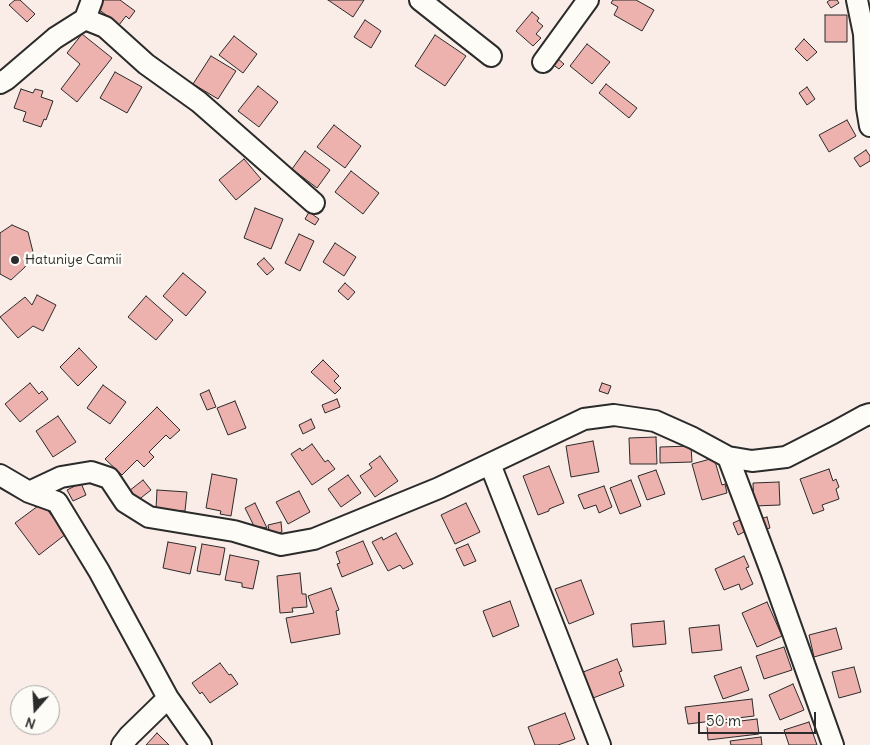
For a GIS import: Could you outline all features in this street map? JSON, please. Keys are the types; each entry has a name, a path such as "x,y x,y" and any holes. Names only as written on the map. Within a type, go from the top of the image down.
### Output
{"street":[{"path":"0,84 56,38 85,19 92,0"},
{"path":"420,0 490,56"},
{"path":"543,62 588,0"},
{"path":"857,0 864,34 867,108 870,126"},
{"path":"85,19 105,27 146,64 198,102 314,203"},
{"path":"29,492 61,477 91,472 109,478 125,502 149,517 234,531 281,545 314,539 440,488 584,419 614,415 655,421 693,438 728,457 752,460 786,457 870,414"},
{"path":"728,457 833,745"},
{"path":"490,464 600,745"},
{"path":"0,475 29,492 57,502 99,571 168,698 202,745"},
{"path":"122,745 168,698"}],"building":[{"path":"15,0 20,0 35,14 27,22 9,5"},
{"path":"103,0 120,0 135,11 129,19 126,16 119,25 97,8"},
{"path":"328,0 364,0 353,17"},
{"path":"613,0 636,0 654,10 642,31 614,15 618,7 611,3"},
{"path":"837,0 839,3 831,8 827,2"},
{"path":"532,12 539,18 537,21 543,26 536,34 541,38 533,46 516,31"},
{"path":"825,15 847,15 847,42 825,42"},
{"path":"365,20 381,31 371,48 354,37"},
{"path":"82,34 112,58 77,102 61,89 80,64 67,53"},
{"path":"435,35 466,56 445,86 415,66"},
{"path":"234,36 257,54 243,73 219,55"},
{"path":"804,39 817,52 807,61 795,49"},
{"path":"587,44 610,62 592,84 570,66"},
{"path":"211,56 236,71 218,99 193,84"},
{"path":"557,58 564,64 559,69 552,64"},
{"path":"115,72 142,87 127,113 100,98"},
{"path":"606,84 637,108 629,118 599,93"},
{"path":"258,86 278,102 259,127 238,111"},
{"path":"807,87 815,99 807,105 799,93"},
{"path":"21,89 33,93 35,89 43,91 41,97 53,101 46,120 44,119 41,127 23,121 26,112 14,108"},
{"path":"847,120 856,136 829,152 819,135"},
{"path":"334,125 361,146 345,168 317,147"},
{"path":"866,150 870,156 870,161 860,167 854,158"},
{"path":"305,151 330,170 317,188 292,169"},
{"path":"244,159 261,179 236,200 219,180"},
{"path":"351,171 379,193 363,214 335,192"},
{"path":"255,208 283,219 271,249 244,238"},
{"path":"309,212 319,219 315,225 305,219"},
{"name":"Hatuniye Camii","path":"12,225 28,232 33,252 25,267 11,280 0,274 0,233"},
{"path":"299,234 314,241 300,271 285,263"},
{"path":"335,243 356,257 344,276 323,262"},
{"path":"264,258 274,269 267,275 257,264"},
{"path":"183,273 206,292 186,316 163,296"},
{"path":"345,283 355,292 348,300 338,291"},
{"path":"37,295 56,305 43,331 33,326 18,338 0,317 25,297 32,305"},
{"path":"146,296 173,320 156,340 128,317"},
{"path":"79,348 97,367 78,386 60,367"},
{"path":"323,360 339,376 334,381 341,388 335,394 311,372"},
{"path":"30,383 39,394 42,391 48,399 20,422 5,404"},
{"path":"602,383 611,386 608,394 599,391"},
{"path":"103,385 126,402 110,424 87,408"},
{"path":"209,390 216,407 207,410 200,394"},
{"path":"337,399 340,407 325,413 322,405"},
{"path":"235,401 246,428 228,435 217,408"},
{"path":"157,407 180,430 170,439 166,435 149,452 154,457 144,467 137,460 122,475 105,459"},
{"path":"58,416 76,442 53,457 36,431"},
{"path":"311,419 315,428 303,434 299,425"},
{"path":"656,437 657,464 630,464 629,438"},
{"path":"593,441 599,472 571,477 566,446"},
{"path":"312,444 325,462 328,460 335,469 312,485 291,454 300,448 302,451"},
{"path":"691,446 692,462 660,463 660,447"},
{"path":"380,456 398,481 375,497 360,476 372,468 369,464"},
{"path":"714,458 722,485 725,484 727,493 702,500 692,464"},
{"path":"549,466 564,503 538,515 523,476"},
{"path":"829,469 833,481 836,479 839,487 836,489 839,499 822,505 824,510 813,514 800,479"},
{"path":"656,470 665,494 647,500 638,476"},
{"path":"212,474 237,479 231,516 220,514 221,511 206,508"},
{"path":"348,475 361,493 341,507 328,489"},
{"path":"143,480 151,490 137,501 129,491"},
{"path":"631,480 641,506 620,514 610,488"},
{"path":"779,482 780,505 754,506 753,483"},
{"path":"81,483 86,495 73,501 67,490"},
{"path":"604,486 612,507 599,513 596,505 584,509 578,495"},
{"path":"157,490 187,492 185,511 156,509"},
{"path":"299,491 310,512 288,524 276,502"},
{"path":"42,503 66,534 39,555 15,523"},
{"path":"255,503 267,528 254,526 245,508"},
{"path":"466,503 480,532 455,544 441,515"},
{"path":"767,517 770,528 759,531 756,520"},
{"path":"742,519 746,531 738,535 733,523"},
{"path":"281,522 282,532 270,535 268,525"},
{"path":"396,533 413,564 403,569 400,565 388,571 372,542 382,537 383,540"},
{"path":"363,541 373,564 342,577 337,564 340,563 336,552"},
{"path":"168,542 196,547 190,574 163,568"},
{"path":"202,544 225,548 220,575 197,571"},
{"path":"468,544 476,561 464,566 456,549"},
{"path":"230,555 259,561 253,589 242,587 242,583 225,580"},
{"path":"744,556 749,567 746,568 753,584 741,590 739,584 724,590 715,569"},
{"path":"300,573 302,594 306,594 307,607 292,608 293,612 280,613 277,576"},
{"path":"581,580 594,614 569,624 555,589"},
{"path":"331,588 339,610 336,611 340,634 291,643 286,618 314,613 308,596"},
{"path":"510,601 519,626 493,637 483,611"},
{"path":"767,602 782,636 757,647 742,613"},
{"path":"664,621 666,644 633,647 631,624"},
{"path":"719,625 722,650 692,653 689,628"},
{"path":"836,628 842,649 814,657 809,635"},
{"path":"784,647 792,670 764,679 756,656"},
{"path":"617,659 622,671 619,672 624,686 588,700 578,674"},
{"path":"220,663 238,684 210,703 192,683"},
{"path":"741,667 749,690 723,699 714,676"},
{"path":"854,667 861,692 839,698 832,672"},
{"path":"793,684 804,710 780,720 769,695"},
{"path":"752,699 754,716 688,724 685,707"},
{"path":"565,713 575,739 558,745 535,745 528,727"},
{"path":"757,719 759,734 708,740 707,725"},
{"path":"809,722 817,745 789,745 784,730"},
{"path":"157,733 169,745 146,745"},
{"path":"761,737 762,745 731,745 730,741"}],"place":[{"name":"Hatuniye Camii","path":"15,260"}]}
